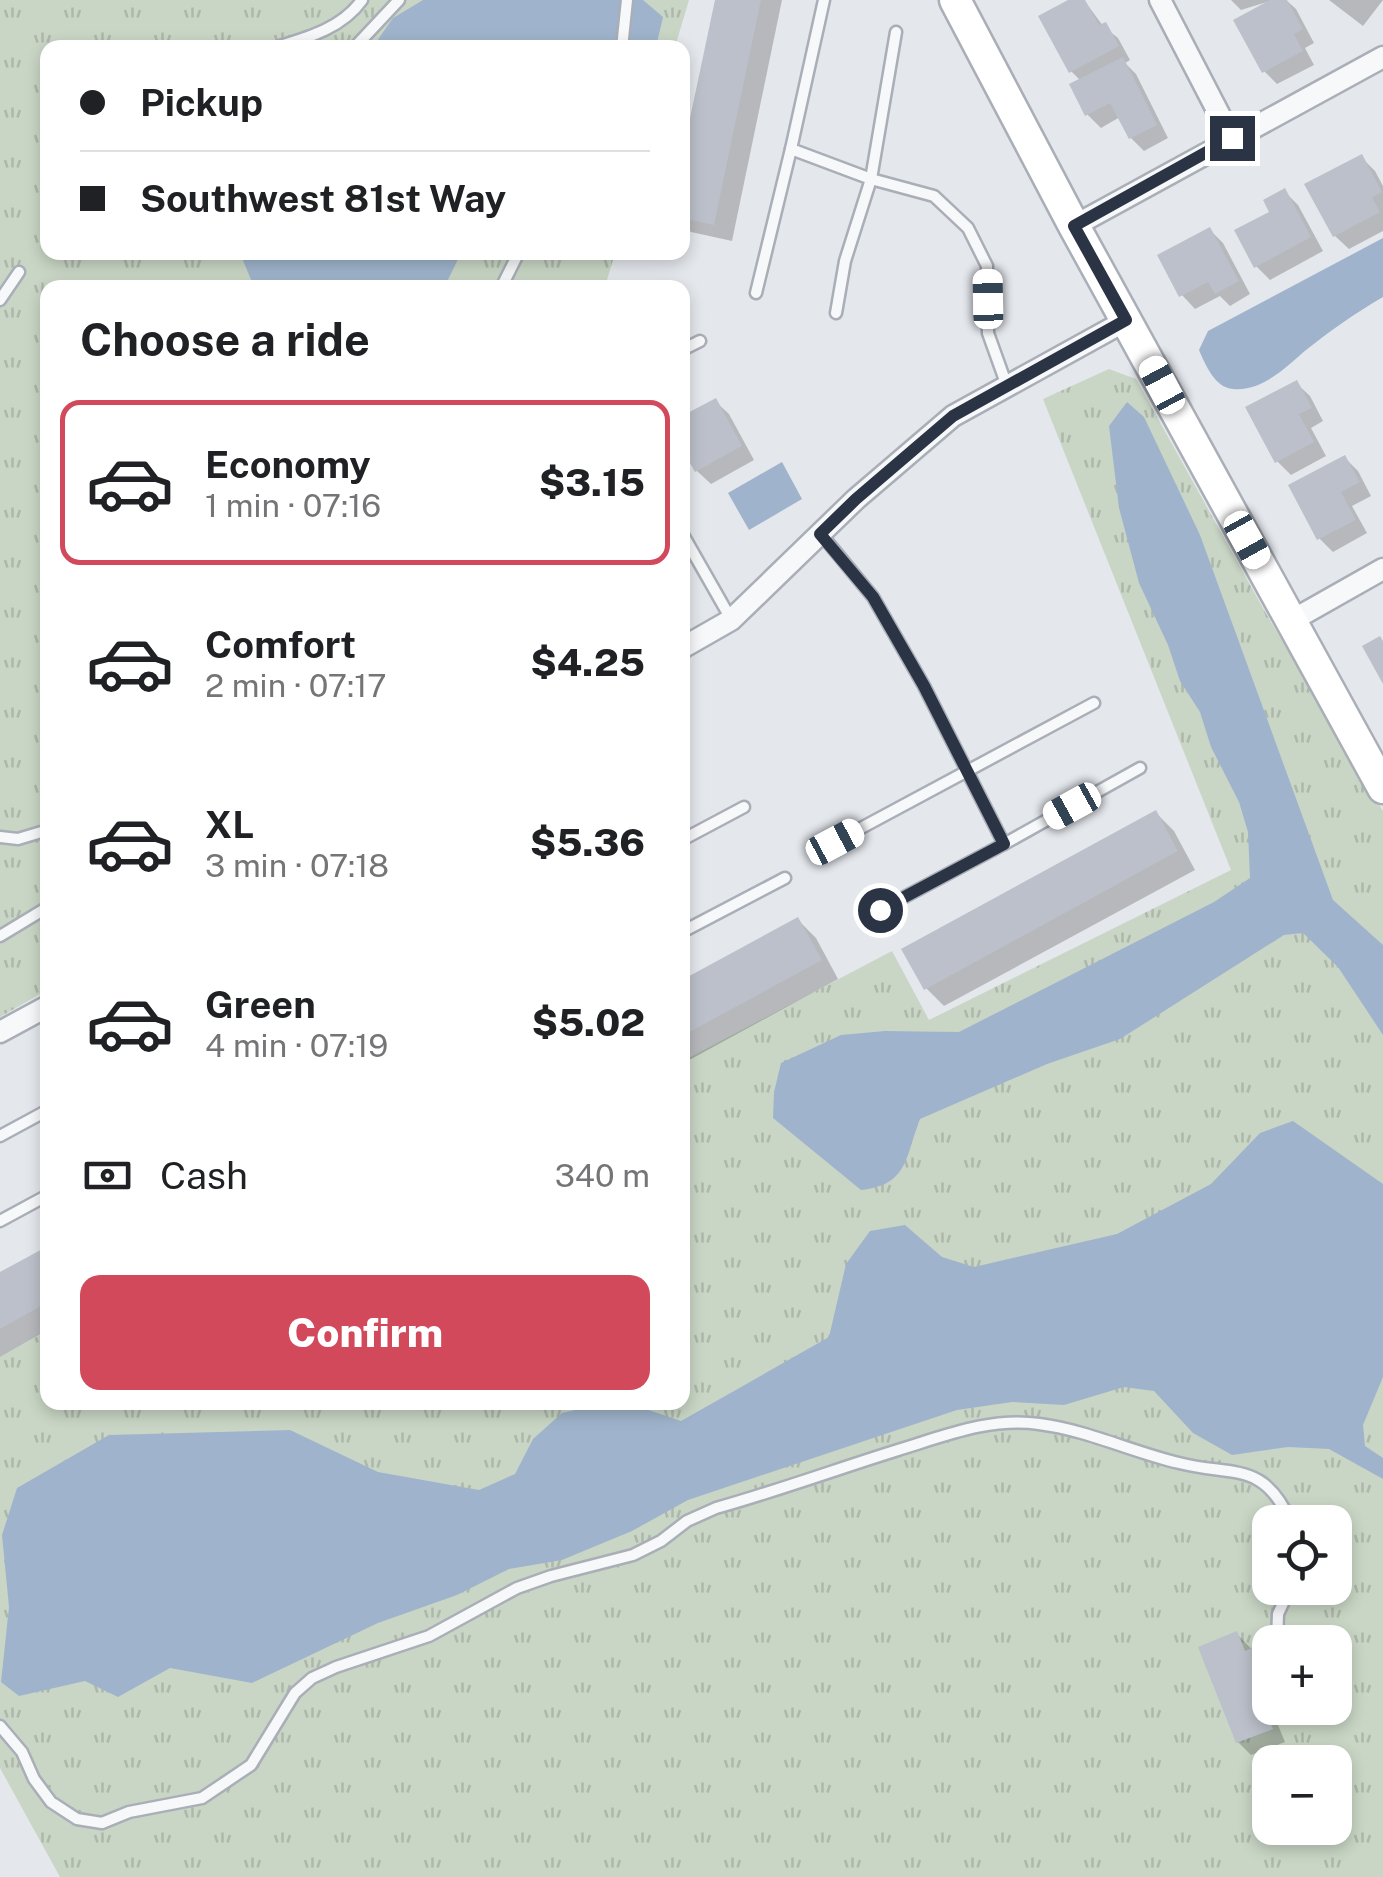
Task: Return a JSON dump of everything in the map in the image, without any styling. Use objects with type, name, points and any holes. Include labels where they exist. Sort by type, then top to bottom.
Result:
[{"type":"street","points":[[956,0],[1074,226],[1383,788]]},
{"type":"street","points":[[1160,0],[1232,138]]},
{"type":"street","points":[[1074,226],[1383,58]]},
{"type":"street","points":[[690,643],[731,620],[856,499],[953,416],[1126,320]]},
{"type":"street","points":[[1291,620],[1383,569]]},
{"type":"street","points":[[0,1032],[40,1010]]},
{"type":"lane","points":[[300,40],[316,35],[353,12],[362,0]]},
{"type":"lane","points":[[361,40],[398,0]]},
{"type":"lane","points":[[623,40],[627,0]]},
{"type":"lane","points":[[756,293],[824,0]]},
{"type":"lane","points":[[836,313],[845,261],[872,179],[896,32]]},
{"type":"lane","points":[[790,150],[934,196],[968,228],[987,266],[988,333],[1007,387]]},
{"type":"lane","points":[[0,300],[20,272]]},
{"type":"lane","points":[[690,346],[700,342]]},
{"type":"lane","points":[[820,534],[873,597],[924,686],[1004,844]]},
{"type":"lane","points":[[690,547],[731,620]]},
{"type":"lane","points":[[835,842],[1094,703]]},
{"type":"lane","points":[[880,910],[1140,768]]},
{"type":"lane","points":[[690,836],[744,806]]},
{"type":"lane","points":[[0,838],[18,839],[40,832]]},
{"type":"lane","points":[[690,928],[785,878]]},
{"type":"lane","points":[[0,936],[40,912]]},
{"type":"lane","points":[[0,1136],[40,1114]]},
{"type":"lane","points":[[0,1221],[40,1198]]},
{"type":"lane","points":[[0,1726],[22,1752],[34,1779],[51,1802],[77,1819],[102,1823],[129,1812],[202,1798],[251,1764],[294,1693],[336,1666],[429,1636],[518,1588],[550,1576],[633,1555],[661,1541],[686,1521],[716,1508],[954,1433],[1002,1422],[1040,1424],[1106,1440],[1160,1459],[1259,1478],[1278,1495],[1283,1505]]},
{"type":"green space","points":[[0,0],[689,0],[677,40],[40,40],[40,260],[613,260],[607,280],[40,280],[40,994],[0,1017]]},
{"type":"green space","points":[[1109,369],[1136,379],[1264,610],[1383,811],[1383,1877],[60,1877],[0,1768],[0,1357],[40,1335],[40,1410],[690,1410],[690,1057],[892,951],[929,1020],[1231,870],[1043,399]]},
{"type":"water","points":[[423,0],[643,0],[663,17],[658,40],[378,40],[393,18]]},
{"type":"water","points":[[1383,238],[1383,297],[1254,387],[1227,388],[1216,380],[1199,350],[1208,331]]},
{"type":"water","points":[[243,260],[458,260],[448,280],[251,280]]},
{"type":"water","points":[[1127,402],[1144,417],[1200,535],[1333,900],[1383,945],[1383,1035],[1338,967],[1303,933],[1284,935],[1120,1039],[1047,1064],[920,1119],[896,1176],[861,1190],[773,1118],[781,1063],[841,1035],[959,1032],[1214,902],[1250,878],[1248,832],[1239,802],[1211,747],[1200,712],[1180,681],[1139,583],[1119,508],[1109,426]]},
{"type":"water","points":[[782,462],[802,499],[749,530],[728,493]]},
{"type":"water","points":[[1293,1121],[1383,1184],[1383,1377],[1363,1425],[1365,1446],[1383,1458],[1383,1479],[1329,1449],[1288,1447],[1232,1455],[1193,1433],[1154,1391],[1124,1387],[1064,1405],[1012,1402],[957,1410],[688,1500],[632,1531],[562,1560],[509,1569],[457,1595],[378,1623],[252,1683],[170,1668],[118,1697],[85,1681],[19,1696],[1,1682],[9,1607],[2,1535],[17,1488],[109,1435],[290,1430],[378,1472],[479,1490],[515,1474],[533,1439],[562,1413],[649,1410],[681,1421],[829,1337],[846,1264],[870,1231],[905,1225],[942,1257],[974,1267],[1117,1234],[1211,1184],[1260,1133]]},
{"type":"building","points":[[715,0],[761,0],[714,225],[690,220],[690,118]]},
{"type":"building","points":[[1068,0],[1085,0],[1099,25],[1106,22],[1119,46],[1069,73],[1038,16]]},
{"type":"building","points":[[1270,0],[1287,0],[1303,29],[1294,34],[1303,51],[1262,73],[1233,20]]},
{"type":"building","points":[[1123,57],[1157,125],[1129,139],[1110,103],[1085,116],[1069,84]]},
{"type":"building","points":[[1362,154],[1382,192],[1372,197],[1380,212],[1333,237],[1304,184]]},
{"type":"building","points":[[1285,188],[1311,237],[1254,268],[1234,230],[1269,212],[1263,200]]},
{"type":"building","points":[[1210,227],[1239,281],[1215,294],[1208,282],[1179,297],[1157,255]]},
{"type":"building","points":[[1297,380],[1312,408],[1299,414],[1314,442],[1275,463],[1245,407]]},
{"type":"building","points":[[716,398],[742,446],[695,472],[690,463],[690,412]]},
{"type":"building","points":[[1345,455],[1360,482],[1341,492],[1356,520],[1317,540],[1288,485]]},
{"type":"building","points":[[1380,636],[1383,641],[1383,684],[1362,646]]},
{"type":"building","points":[[1156,810],[1178,851],[924,990],[901,949]]},
{"type":"building","points":[[798,917],[822,960],[690,1032],[690,976]]},
{"type":"building","points":[[40,1250],[40,1306],[0,1329],[0,1272]]},
{"type":"building","points":[[1237,1631],[1245,1651],[1252,1648],[1252,1725],[1271,1725],[1273,1729],[1236,1743],[1198,1647]]},
{"type":"route","points":[[880,910],[1004,844],[924,686],[873,597],[820,534],[953,416],[1126,320],[1074,226],[1232,138]]}]
